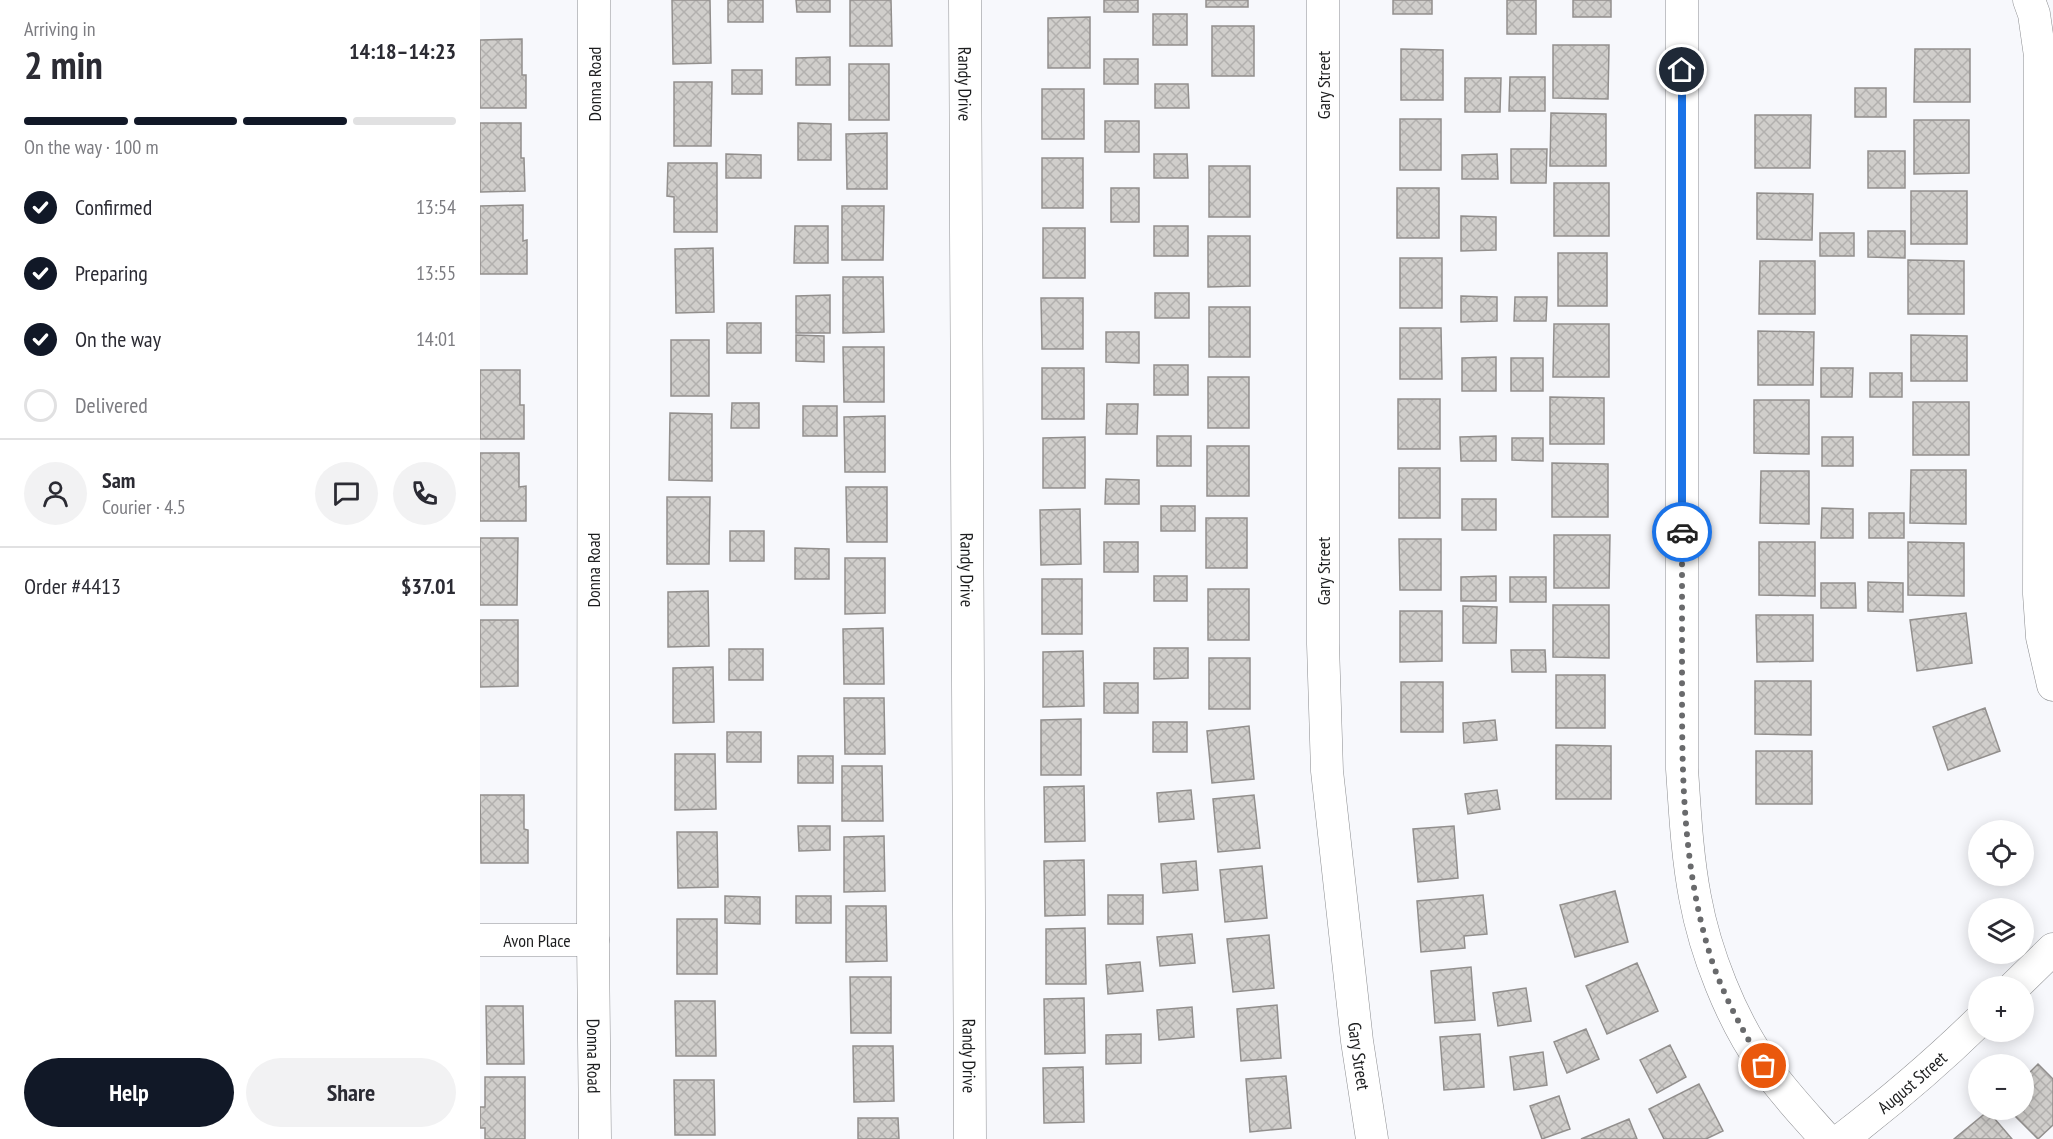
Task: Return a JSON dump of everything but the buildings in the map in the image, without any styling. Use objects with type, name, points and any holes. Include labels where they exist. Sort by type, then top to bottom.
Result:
[{"type":"street","name":"Donna Road","points":[[594,0],[593,940],[595,1139]]},
{"type":"street","name":"Randy Drive","points":[[965,0],[970,1139]]},
{"type":"street","name":"Gary Street","points":[[1323,0],[1323,644],[1327,771],[1357,1041],[1372,1139]]},
{"type":"street","points":[[1682,0],[1682,769],[1688,849],[1695,899],[1713,964],[1729,1003],[1764,1066],[1826,1139]]},
{"type":"street","points":[[2029,0],[2034,14],[2040,56],[2039,594],[2042,637],[2053,686]]},
{"type":"street","name":"Avon Place","points":[[480,940],[593,940]]},
{"type":"street","points":[[2025,976],[2053,949]]},
{"type":"street","name":"August Street","points":[[1842,1139],[1894,1099],[1968,1032]]},
{"type":"way so far","points":[[1682,532],[1682,769],[1688,849],[1695,899],[1713,964],[1729,1003],[1764,1066]]},
{"type":"route","points":[[1682,70],[1682,532]]}]
